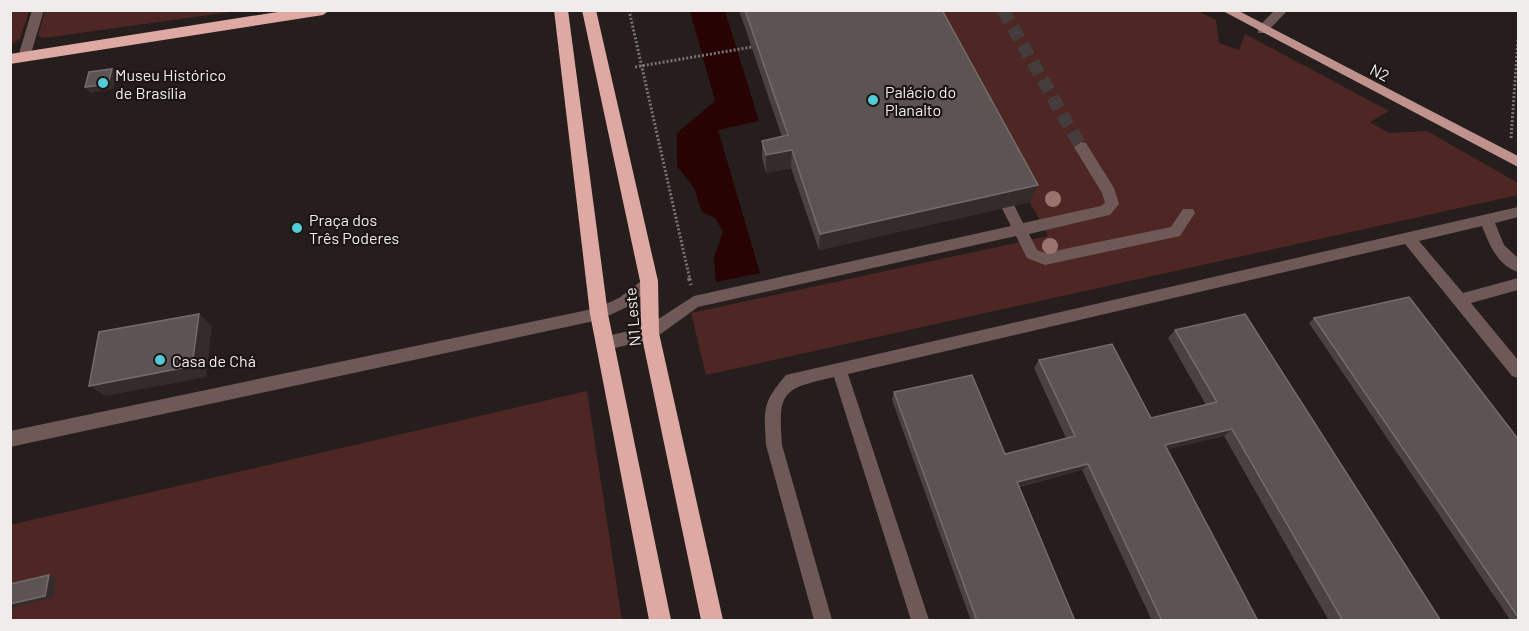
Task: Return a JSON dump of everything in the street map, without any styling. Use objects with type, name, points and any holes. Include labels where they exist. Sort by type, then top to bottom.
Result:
[{"type":"highway","points":[[17,58],[323,10]]},
{"type":"highway","name":"N1 Leste","points":[[561,10],[599,314],[607,343],[660,621]]},
{"type":"highway","name":"N1 Leste","points":[[589,10],[649,281],[650,333],[712,621]]},
{"type":"main road","name":"N2","points":[[1227,10],[1518,162]]},
{"type":"lane","points":[[17,58],[38,10]]},
{"type":"lane","points":[[1262,30],[1282,10]]},
{"type":"lane","points":[[607,343],[650,333],[694,302],[1105,211],[1112,204],[1109,192],[1081,147]]},
{"type":"lane","points":[[992,174],[1032,254],[1055,259],[1174,232],[1188,213]]},
{"type":"lane","points":[[823,621],[774,446],[772,415],[775,399],[792,380],[1518,212]]},
{"type":"lane","points":[[1486,220],[1498,248],[1518,266]]},
{"type":"lane","points":[[1409,238],[1518,371]]},
{"type":"lane","points":[[10,438],[599,314],[624,302],[649,281]]},
{"type":"lane","points":[[1460,300],[1518,284]]},
{"type":"lane","points":[[838,370],[920,621]]},
{"type":"path","points":[[629,10],[694,302]]},
{"type":"path","points":[[1500,153],[1513,135],[1518,40]]},
{"type":"path","points":[[635,67],[752,47]]},
{"type":"shaded area","points":[[11,10],[29,11],[20,39],[11,44]]},
{"type":"shaded area","points":[[45,10],[237,11],[44,38],[38,36]]},
{"type":"shaded area","points":[[690,11],[725,11],[759,121],[718,130],[760,273],[716,282],[714,257],[723,232],[715,218],[702,212],[694,188],[677,166],[677,133],[715,101]]},
{"type":"shaded area","points":[[928,11],[1198,11],[1216,20],[1219,43],[1239,50],[1245,34],[1389,111],[1370,122],[1389,133],[1427,131],[1518,183],[1518,195],[706,375],[691,313],[1048,236]]},
{"type":"shaded area","points":[[587,391],[622,620],[11,620],[10,525]]},
{"type":"building","name":"Palácio do Planalto","points":[[745,10],[942,10],[1038,185],[820,234],[792,150],[766,155],[762,141],[788,135]]},
{"type":"building","points":[[112,69],[108,84],[85,87],[89,72]]},
{"type":"building","points":[[1409,297],[1518,439],[1518,617],[1314,318]]},
{"type":"building","points":[[199,314],[192,366],[89,386],[99,332]]},
{"type":"building","points":[[1245,314],[1441,621],[1343,621],[1232,429],[1165,445],[1258,621],[1162,621],[1088,464],[1017,482],[1075,621],[977,621],[894,392],[972,375],[1005,454],[1075,436],[1039,360],[1112,344],[1151,418],[1217,402],[1175,330]]},
{"type":"building","points":[[49,575],[45,596],[10,604],[10,584]]},
{"type":"tunnel","points":[[1003,10],[1081,147]]},
{"type":"place","name":"Museu Histórico de Brasília","points":[[103,83]]},
{"type":"place","name":"Palácio do Planalto","points":[[873,100]]},
{"type":"place","name":"Praça dos Três Poderes","points":[[297,228]]},
{"type":"place","name":"Casa de Chá","points":[[160,360]]}]
